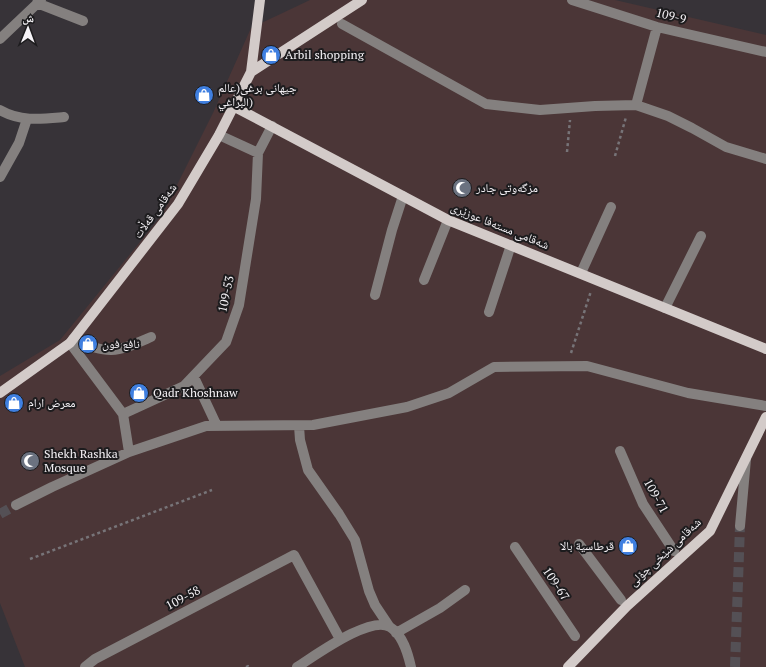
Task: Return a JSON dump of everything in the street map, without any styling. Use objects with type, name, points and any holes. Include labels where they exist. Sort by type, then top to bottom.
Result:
[{"type":"main road","name":"شەقامی قەڵات","points":[[0,393],[72,341],[178,204],[219,135],[252,72],[260,0]]},
{"type":"main road","points":[[252,72],[362,0]]},
{"type":"main road","name":"شەقامی مستەفا عوزێری","points":[[233,106],[448,220],[766,349]]},
{"type":"main road","name":"شەقامی شێخی چۆلی","points":[[571,666],[627,606],[710,531],[746,455],[766,418]]},
{"type":"street","name":"109-9","points":[[572,0],[657,27],[766,52]]},
{"type":"street","points":[[2,33],[39,2],[83,21]]},
{"type":"street","points":[[342,24],[486,104],[540,110],[633,105],[668,116],[726,147],[766,159]]},
{"type":"street","points":[[633,105],[657,27]]},
{"type":"street","points":[[0,110],[5,113],[27,119],[64,117]]},
{"type":"street","points":[[0,177],[19,143],[27,119]]},
{"type":"street","name":"109-53","points":[[123,414],[184,386],[226,342],[239,305],[256,199],[258,153],[272,126]]},
{"type":"street","points":[[219,135],[258,153]]},
{"type":"street","points":[[375,295],[392,230],[403,196]]},
{"type":"street","points":[[581,274],[611,207]]},
{"type":"street","points":[[424,280],[448,220]]},
{"type":"street","points":[[665,308],[701,236]]},
{"type":"street","points":[[489,312],[511,245]]},
{"type":"street","points":[[72,341],[97,349],[120,350],[151,338]]},
{"type":"street","points":[[72,341],[123,414],[129,452]]},
{"type":"street","points":[[16,505],[129,452],[206,426],[313,426],[407,407],[449,393],[494,367],[587,366],[688,393],[766,406]]},
{"type":"street","points":[[194,376],[217,426]]},
{"type":"street","points":[[299,426],[300,440],[308,470],[339,514],[355,540],[369,591],[375,605],[408,654],[412,667]]},
{"type":"street","name":"109-71","points":[[620,451],[643,504],[674,551]]},
{"type":"street","points":[[740,526],[746,455]]},
{"type":"street","points":[[579,544],[621,600]]},
{"type":"street","name":"109-67","points":[[515,547],[575,636]]},
{"type":"street","name":"109-58","points":[[85,667],[96,659],[294,555],[340,639]]},
{"type":"street","points":[[297,667],[340,639],[371,625],[393,630],[440,608],[464,590]]},
{"type":"path","points":[[614,156],[633,105]]},
{"type":"path","points":[[567,152],[572,108]]},
{"type":"path","points":[[566,366],[595,280]]},
{"type":"path","points":[[30,559],[212,490]]},
{"type":"path","points":[[246,667],[250,667]]},
{"type":"shaded area","points":[[310,0],[615,0],[766,35],[766,667],[25,667],[0,603],[0,376],[60,340],[162,215],[213,113],[251,28]]},
{"type":"tunnel","points":[[0,514],[16,505]]},
{"type":"tunnel","points":[[735,667],[740,526]]},
{"type":"place","name":"Arbil shopping","points":[[271,55]]},
{"type":"place","name":"جیهانی برغی(عالم البراغي)","points":[[204,95]]},
{"type":"place","name":"مزگەوتی جادر","points":[[462,188]]},
{"type":"place","name":"نافع فون","points":[[88,344]]},
{"type":"place","name":"Qadr Khoshnaw","points":[[139,393]]},
{"type":"place","name":"معرض ارام","points":[[14,403]]},
{"type":"place","name":"Shekh Rashka Mosque","points":[[30,461]]},
{"type":"place","name":"قرطاسية بالا","points":[[628,546]]}]
